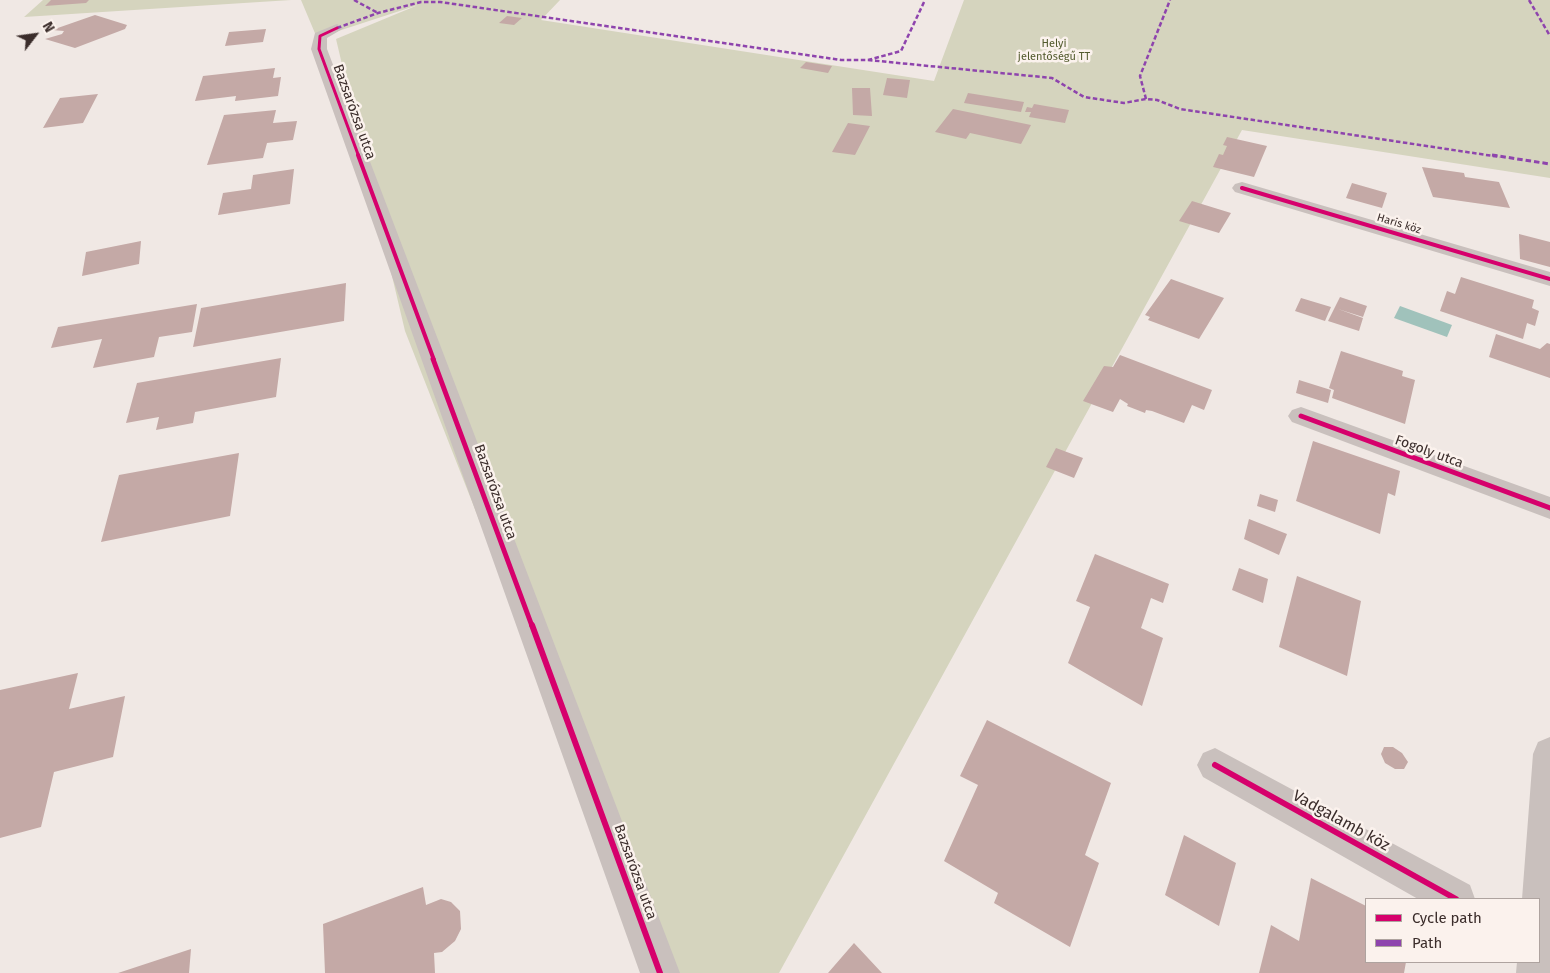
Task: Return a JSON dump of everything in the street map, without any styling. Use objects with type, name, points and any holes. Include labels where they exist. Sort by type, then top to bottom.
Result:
[{"type":"street","name":"Bazsarózsa utca","points":[[337,28],[320,36],[319,49],[660,973]]},
{"type":"street","name":"Haris köz","points":[[1242,188],[1550,279]]},
{"type":"street","name":"Fogoly utca","points":[[1301,416],[1550,508]]},
{"type":"street","points":[[1540,928],[1550,754]]},
{"type":"street","name":"Vadgalamb köz","points":[[1214,766],[1454,898]]},
{"type":"green space","points":[[43,0],[291,0],[24,17]]},
{"type":"green space","name":"Helyi jelentőségű TT","points":[[301,0],[560,0],[541,20],[934,81],[964,0],[1550,0],[1550,178],[1242,130],[779,973],[657,973],[405,331],[336,39],[418,5],[317,38]]},
{"type":"water","points":[[1400,306],[1452,325],[1447,337],[1394,318]]},
{"type":"building","points":[[51,0],[89,0],[86,3],[45,6]]},
{"type":"building","points":[[95,15],[127,25],[125,29],[75,48],[45,39],[62,34],[64,31],[52,30]]},
{"type":"building","points":[[507,16],[522,18],[514,25],[499,23]]},
{"type":"building","points":[[266,29],[263,42],[225,46],[229,32]]},
{"type":"building","points":[[806,62],[832,66],[828,73],[800,68]]},
{"type":"building","points":[[275,68],[273,78],[281,77],[278,96],[235,101],[236,96],[195,101],[203,76]]},
{"type":"building","points":[[887,78],[910,80],[907,98],[883,95]]},
{"type":"building","points":[[852,88],[870,88],[872,116],[853,115]]},
{"type":"building","points":[[968,93],[1024,102],[1021,112],[964,103]]},
{"type":"building","points":[[98,94],[83,123],[43,128],[60,98]]},
{"type":"building","points":[[1034,104],[1069,110],[1065,123],[1029,117],[1031,112],[1025,112],[1027,107],[1032,108]]},
{"type":"building","points":[[953,109],[1031,125],[1021,144],[970,133],[966,139],[935,132]]},
{"type":"building","points":[[276,110],[273,123],[297,121],[293,140],[267,143],[263,158],[207,165],[224,115]]},
{"type":"building","points":[[848,123],[870,126],[855,155],[832,152]]},
{"type":"building","points":[[1227,137],[1267,146],[1254,177],[1213,167],[1219,154],[1223,155],[1227,146],[1223,145]]},
{"type":"building","points":[[1422,167],[1464,173],[1465,177],[1499,182],[1510,208],[1433,197]]},
{"type":"building","points":[[294,169],[290,204],[218,215],[223,193],[251,189],[253,175]]},
{"type":"building","points":[[1352,183],[1387,193],[1382,208],[1346,198]]},
{"type":"building","points":[[1192,201],[1231,213],[1219,233],[1179,221]]},
{"type":"building","points":[[1519,234],[1550,242],[1550,267],[1520,259]]},
{"type":"building","points":[[141,241],[139,264],[82,276],[86,252]]},
{"type":"building","points":[[1461,277],[1534,300],[1532,308],[1539,311],[1535,326],[1527,323],[1523,339],[1440,311],[1447,291],[1455,294]]},
{"type":"building","points":[[1171,279],[1224,298],[1199,339],[1148,320],[1150,317],[1145,315]]},
{"type":"building","points":[[346,283],[344,321],[193,347],[201,308]]},
{"type":"building","points":[[1340,297],[1367,306],[1363,317],[1338,309],[1363,318],[1359,331],[1328,321]]},
{"type":"building","points":[[1301,298],[1331,307],[1325,321],[1295,311]]},
{"type":"building","points":[[197,304],[192,332],[159,337],[154,357],[93,368],[102,339],[51,348],[58,327]]},
{"type":"building","points":[[1496,334],[1540,349],[1547,343],[1550,344],[1550,378],[1489,357]]},
{"type":"building","points":[[1341,351],[1403,371],[1402,376],[1415,380],[1405,424],[1332,398],[1334,390],[1329,388]]},
{"type":"building","points":[[1120,355],[1212,390],[1204,410],[1192,405],[1184,423],[1152,411],[1146,410],[1145,413],[1127,406],[1128,404],[1120,399],[1113,412],[1083,401],[1104,366],[1113,367]]},
{"type":"building","points":[[281,358],[276,397],[195,412],[193,423],[156,430],[159,417],[126,423],[137,383]]},
{"type":"building","points":[[1299,380],[1331,390],[1328,403],[1296,393]]},
{"type":"building","points":[[1313,441],[1400,471],[1395,496],[1388,493],[1380,534],[1296,501]]},
{"type":"building","points":[[1056,448],[1083,458],[1074,478],[1046,467]]},
{"type":"building","points":[[239,453],[230,516],[101,542],[119,475]]},
{"type":"building","points":[[1260,494],[1278,500],[1275,512],[1257,506]]},
{"type":"building","points":[[1249,519],[1287,534],[1279,555],[1244,539]]},
{"type":"building","points":[[1095,554],[1169,584],[1163,603],[1151,598],[1141,628],[1163,638],[1142,706],[1068,663],[1090,607],[1076,601]]},
{"type":"building","points":[[1239,568],[1268,579],[1263,603],[1232,590]]},
{"type":"building","points":[[1297,576],[1361,601],[1347,676],[1279,647]]},
{"type":"building","points":[[78,673],[69,709],[125,696],[113,757],[54,772],[41,827],[0,838],[0,690]]},
{"type":"building","points":[[987,720],[1111,783],[1085,855],[1099,863],[1070,947],[994,903],[998,893],[944,861],[978,785],[960,776]]},
{"type":"building","points":[[1384,747],[1393,747],[1402,753],[1408,762],[1404,769],[1395,769],[1385,763],[1381,754]]},
{"type":"building","points":[[1184,835],[1236,863],[1219,926],[1165,895]]},
{"type":"building","points":[[1311,878],[1365,905],[1365,963],[1406,963],[1404,973],[1259,973],[1271,925],[1299,941]]},
{"type":"building","points":[[423,887],[426,905],[441,899],[451,902],[460,911],[461,929],[455,941],[442,952],[434,953],[435,973],[325,973],[323,924]]},
{"type":"building","points":[[854,943],[882,973],[828,973]]},
{"type":"building","points":[[191,949],[189,973],[118,973]]},
{"type":"marked path","points":[[354,0],[378,13]]},
{"type":"marked path","points":[[337,28],[378,13],[421,2],[440,2],[841,60],[868,60],[901,51],[925,0]]},
{"type":"marked path","points":[[1146,99],[1140,76],[1170,0]]},
{"type":"marked path","points":[[1529,0],[1550,36]]},
{"type":"marked path","points":[[868,60],[1052,78],[1084,97],[1124,103],[1146,99],[1157,100],[1180,109],[1550,164]]},
{"type":"cycle path","points":[[337,28],[320,36],[319,49],[660,973]]},
{"type":"cycle path","points":[[1242,188],[1550,279]]},
{"type":"cycle path","points":[[1301,416],[1550,508]]},
{"type":"cycle path","points":[[1215,765],[1454,898]]}]
